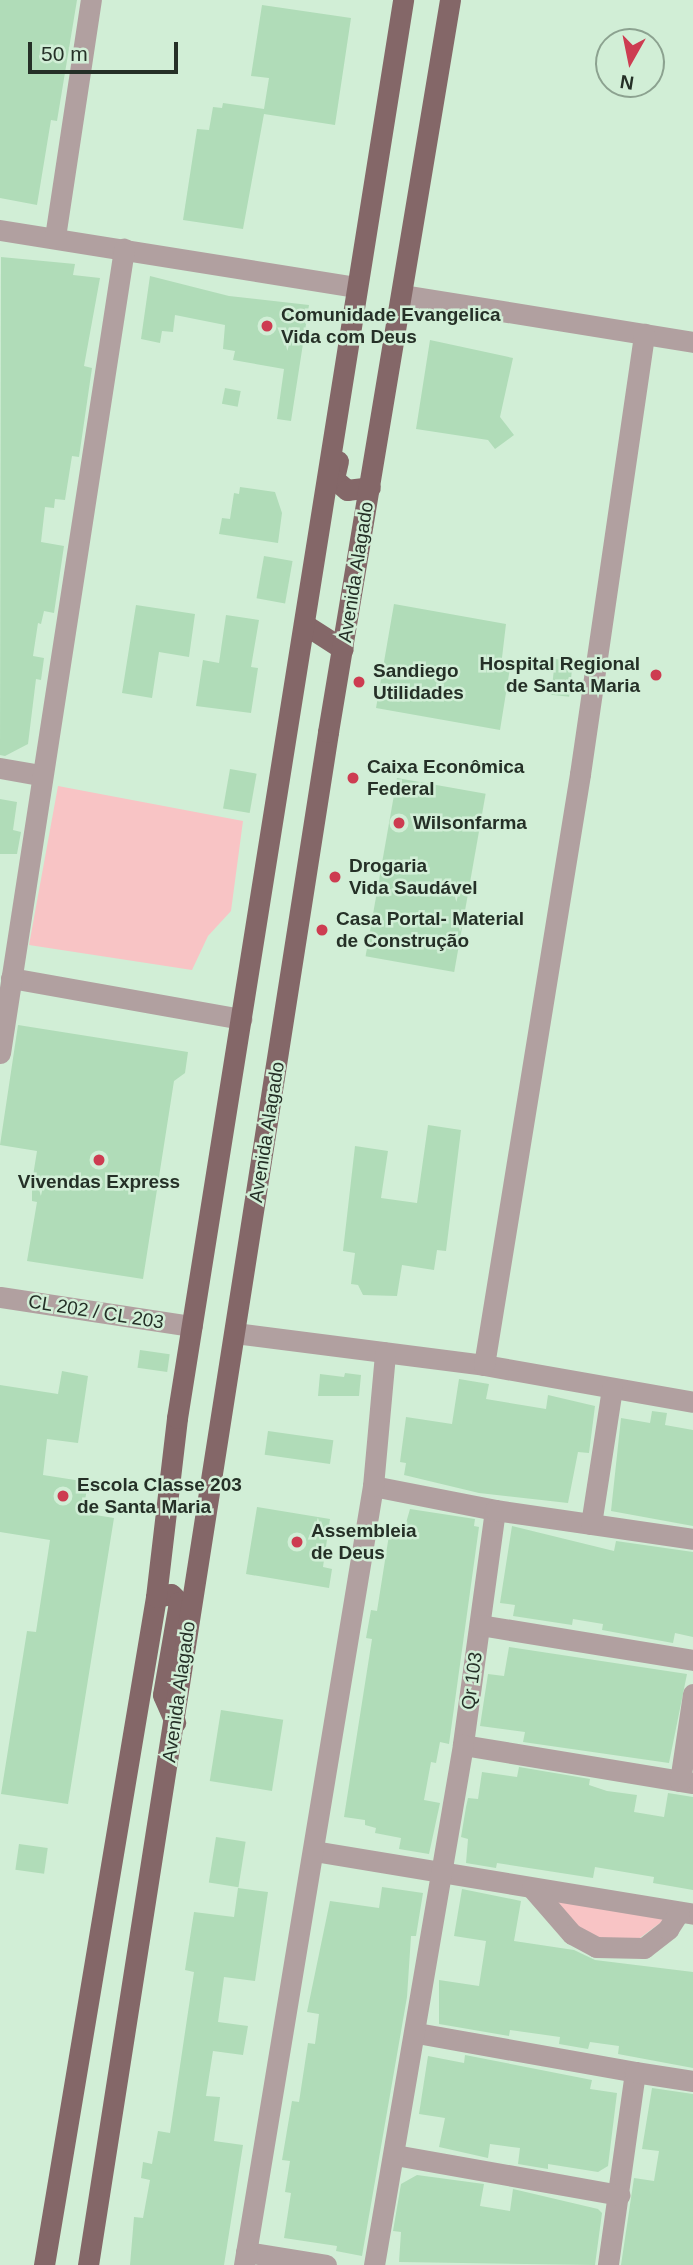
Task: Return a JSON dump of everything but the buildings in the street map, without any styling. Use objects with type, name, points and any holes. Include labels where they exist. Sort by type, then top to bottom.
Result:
[{"type":"main road","name":"Avenida Alagado","points":[[44,2265],[156,1597],[177,1418],[403,0]]},
{"type":"main road","name":"Avenida Alagado","points":[[88,2265],[176,1724],[196,1563],[450,0]]},
{"type":"main road","points":[[346,365],[349,397],[334,479],[347,490],[370,487]]},
{"type":"main road","points":[[303,624],[343,649]]},
{"type":"main road","points":[[177,1418],[180,1462],[166,1558],[196,1563]]},
{"type":"main road","points":[[156,1597],[171,1594],[179,1602],[163,1695],[176,1724]]},
{"type":"street","points":[[55,237],[92,0]]},
{"type":"street","points":[[0,230],[356,287]]},
{"type":"street","points":[[0,1053],[40,775],[124,249]]},
{"type":"street","points":[[403,295],[693,342]]},
{"type":"street","points":[[484,1366],[580,774],[644,334]]},
{"type":"street","points":[[0,768],[40,775]]},
{"type":"street","points":[[11,978],[241,1019]]},
{"type":"street","name":"CL 202 / CL 203","points":[[0,1297],[192,1326]]},
{"type":"street","points":[[235,1333],[484,1366],[693,1402]]},
{"type":"street","points":[[326,2265],[245,2259],[373,1486],[385,1353]]},
{"type":"street","points":[[591,1524],[612,1389]]},
{"type":"street","points":[[373,1486],[495,1510],[693,1539]]},
{"type":"street","name":"Qr 103","points":[[374,2265],[417,2034],[463,1745],[495,1510]]},
{"type":"street","points":[[480,1625],[693,1660]]},
{"type":"street","points":[[463,1745],[686,1782],[693,1694]]},
{"type":"street","points":[[314,1851],[686,1913]]},
{"type":"street","points":[[532,1888],[572,1934],[596,1947],[644,1948],[686,1913]]},
{"type":"street","points":[[417,2034],[693,2081]]},
{"type":"street","points":[[608,2265],[635,2072]]},
{"type":"street","points":[[394,2155],[619,2195]]},
{"type":"shaded area","points":[[58,786],[243,821],[231,911],[208,936],[192,970],[29,945]]},
{"type":"shaded area","points":[[544,1893],[671,1915],[633,1943],[588,1936]]},
{"type":"place","name":"Comunidade Evangelica Vida com Deus","points":[[267,326]]},
{"type":"place","name":"Hospital Regional de Santa Maria","points":[[656,675]]},
{"type":"place","name":"Sandiego Utilidades","points":[[359,682]]},
{"type":"place","name":"Caixa Econômica Federal","points":[[353,778]]},
{"type":"place","name":"Wilsonfarma","points":[[399,823]]},
{"type":"place","name":"Drogaria Vida Saudável","points":[[335,877]]},
{"type":"place","name":"Casa Portal- Material de Construção","points":[[322,930]]},
{"type":"place","name":"Vivendas Express","points":[[99,1160]]},
{"type":"place","name":"Escola Classe 203 de Santa Maria","points":[[63,1496]]},
{"type":"place","name":"Assembleia de Deus","points":[[297,1542]]}]
